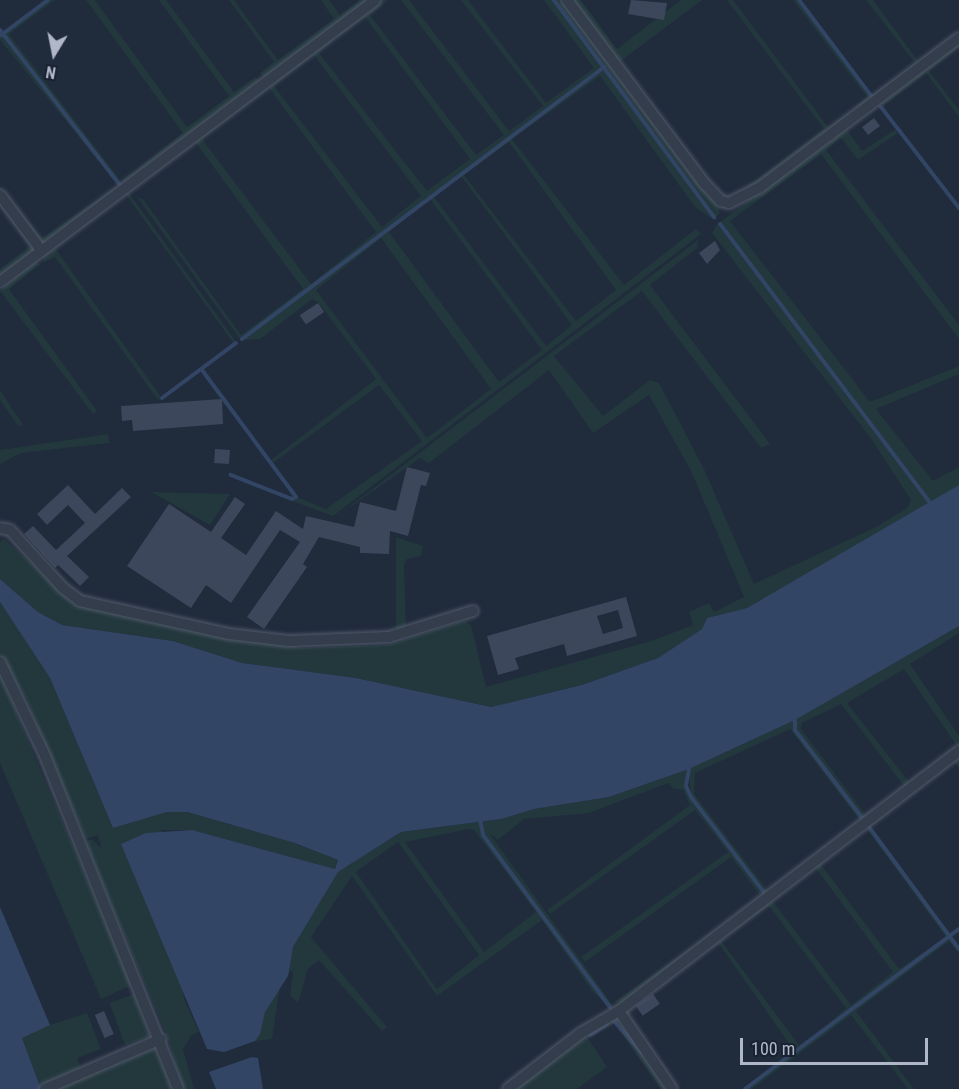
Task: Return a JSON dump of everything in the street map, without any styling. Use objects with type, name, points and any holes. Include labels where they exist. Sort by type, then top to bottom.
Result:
[{"type":"street","points":[[0,282],[375,0]]},
{"type":"street","points":[[567,0],[704,183],[721,201],[729,203],[759,188],[959,38]]},
{"type":"street","points":[[0,195],[41,250]]},
{"type":"street","points":[[0,528],[10,530],[63,588],[80,600],[229,634],[289,642],[388,637],[473,611]]},
{"type":"street","points":[[0,662],[45,756],[161,1039],[178,1089]]},
{"type":"street","points":[[508,1089],[581,1034],[619,1011],[959,751]]},
{"type":"street","points":[[619,1011],[672,1089]]},
{"type":"street","points":[[45,1089],[161,1039]]},
{"type":"green space","points":[[50,0],[55,0],[9,34],[121,181],[183,133],[86,0],[95,0],[187,127],[229,96],[159,0],[166,0],[234,92],[256,77],[259,81],[42,244],[0,192],[0,187],[42,238],[120,184],[5,34]]},
{"type":"green space","points":[[229,0],[234,0],[278,60],[334,19],[321,0],[329,0],[340,15],[360,0],[368,0],[264,78],[260,73],[274,62]]},
{"type":"green space","points":[[380,0],[388,0],[370,15],[476,155],[504,135],[401,0],[409,0],[509,131],[543,106],[461,0],[468,0],[546,103],[594,68],[544,0],[552,0],[602,67],[240,339],[137,197],[143,199],[241,335],[303,289],[196,143],[132,188],[230,112],[231,117],[202,139],[311,284],[376,232],[269,88],[236,113],[232,111],[331,37],[334,40],[319,53],[427,191],[470,159],[365,17],[338,37],[335,34]],"holes":[[[314,55],[421,196],[382,227],[274,86]]]},
{"type":"green space","points":[[555,0],[564,0],[717,205],[720,213],[715,218]]},
{"type":"green space","points":[[570,0],[581,0],[617,49],[681,0],[702,0],[618,63]]},
{"type":"green space","points":[[727,0],[733,0],[828,127],[853,110],[856,113],[768,179],[740,192],[824,129]]},
{"type":"green space","points":[[793,0],[798,0],[870,97],[915,63],[866,0],[873,0],[918,61],[959,32],[959,35],[858,110],[855,107],[867,97]]},
{"type":"green space","points":[[2,35],[114,180],[0,40]]},
{"type":"green space","points":[[959,42],[959,47],[929,71],[959,110],[959,117],[926,73],[883,106],[880,102]]},
{"type":"green space","points":[[603,68],[714,220],[695,207],[600,76],[512,139],[624,285],[696,229],[701,234],[333,516],[230,478],[293,500],[297,497],[326,509],[422,441],[379,385],[273,463],[271,460],[376,379],[318,302],[312,299],[260,339],[242,340]],"holes":[[[509,142],[616,290],[576,321],[464,175]],[[461,176],[572,325],[546,346],[434,197]],[[430,199],[542,350],[499,382],[389,232]],[[381,238],[491,389],[427,438],[316,290]]]},
{"type":"green space","points":[[846,128],[862,151],[895,130],[898,133],[858,160],[841,138],[826,150],[959,325],[959,339],[821,154],[730,221],[870,402],[959,366],[959,374],[876,409],[933,481],[959,467],[959,485],[930,503],[747,608],[707,618],[702,629],[658,658],[582,685],[491,707],[356,678],[242,663],[173,641],[62,625],[38,612],[0,579],[0,542],[4,539],[63,592],[301,648],[387,645],[464,621],[471,625],[486,687],[651,641],[693,625],[689,612],[709,603],[714,612],[744,597],[692,473],[649,395],[593,433],[549,370],[429,463],[420,458],[336,517],[698,240],[697,248],[650,285],[770,444],[761,448],[642,291],[554,356],[603,416],[650,380],[659,383],[704,469],[754,584],[876,527],[907,508],[911,500],[872,440],[712,233],[717,224],[930,502],[720,222]]},
{"type":"green space","points":[[124,192],[129,193],[237,343],[234,344]]},
{"type":"green space","points":[[121,197],[55,248],[161,397],[158,400],[55,257],[45,262],[42,256]]},
{"type":"green space","points":[[0,199],[35,249],[0,278],[0,269],[30,246],[0,205]]},
{"type":"green space","points":[[34,262],[40,264],[9,289],[97,411],[93,414],[0,291]]},
{"type":"green space","points":[[0,390],[23,425],[18,426],[0,400]]},
{"type":"green space","points":[[108,434],[109,443],[21,453],[0,464],[0,450]]},
{"type":"green space","points":[[151,492],[230,494],[210,525]]},
{"type":"green space","points":[[396,537],[423,546],[421,556],[407,559],[404,564],[406,629],[396,632]]},
{"type":"green space","points":[[0,602],[50,678],[113,828],[167,812],[186,812],[295,843],[338,860],[335,869],[192,830],[161,830],[184,999],[199,1032],[192,1035],[183,1049],[194,1089],[182,1089],[168,1038],[86,841],[92,839],[101,848],[98,835],[86,839],[26,699],[0,654]]},
{"type":"green space","points":[[959,626],[959,633],[910,664],[959,736],[959,750],[937,767],[935,763],[957,746],[904,669],[847,703],[909,782],[931,771],[888,804],[887,800],[905,787],[841,704],[802,723],[801,729],[866,815],[882,804],[886,805],[847,834],[860,821],[790,729],[695,773],[694,794],[769,892],[841,838],[624,1003],[614,1002],[762,898],[731,857],[585,962],[581,957],[728,852],[695,810],[550,914],[547,910],[690,805],[683,790],[674,789],[668,783],[589,813],[524,819],[498,840],[490,834],[614,1007],[611,1009],[592,991],[542,920],[437,996],[352,876],[311,937],[387,1027],[382,1031],[319,960],[308,969],[298,1003],[290,995],[293,973],[290,970],[288,976],[288,963],[293,947],[338,872],[401,832],[501,819],[534,809],[609,797],[689,769],[795,720]],"holes":[[[795,722],[796,728],[863,819],[794,730]],[[689,770],[691,797],[766,895],[690,798],[686,786]],[[469,829],[474,830],[536,912],[484,952],[405,842]],[[398,842],[479,955],[437,989],[356,872]]]},
{"type":"green space","points":[[0,675],[132,985],[101,999],[0,763]]},
{"type":"green space","points":[[959,755],[959,768],[954,761],[869,827],[948,936],[740,1089],[793,1049],[719,944],[689,959],[719,938],[799,1045],[835,1018],[846,1008],[769,906],[727,936],[725,933],[771,899],[851,1005],[893,972],[815,867],[774,896],[856,832],[820,863],[899,969],[946,937],[866,828],[860,829]]},
{"type":"green space","points":[[949,937],[959,954],[949,941],[856,1011],[914,1089],[908,1089],[851,1015],[752,1089],[746,1089]]},
{"type":"green space","points":[[280,986],[272,1039],[255,1041],[265,1012]]},
{"type":"green space","points":[[134,994],[149,1036],[125,1045],[110,1003]]},
{"type":"green space","points":[[87,1013],[101,1049],[77,1058],[82,1071],[155,1049],[173,1089],[41,1089],[22,1038],[28,1032]]},
{"type":"green space","points":[[617,1016],[668,1089],[616,1018],[666,1089],[661,1089],[614,1023],[590,1038],[587,1034]]},
{"type":"green space","points":[[583,1037],[587,1037],[607,1067],[577,1089],[515,1089]]},
{"type":"water","points":[[959,485],[959,626],[795,720],[689,769],[609,797],[534,809],[501,819],[401,832],[338,872],[293,947],[288,976],[265,1012],[260,1034],[255,1041],[224,1052],[207,1049],[121,844],[146,833],[192,830],[335,869],[338,860],[295,843],[187,812],[167,812],[113,828],[50,678],[0,602],[0,579],[38,612],[62,625],[173,641],[242,663],[356,678],[491,707],[582,685],[658,658],[702,629],[707,618],[747,608]]},
{"type":"water","points":[[0,907],[50,1025],[22,1038],[41,1089],[0,1089]]},
{"type":"water","points":[[252,1057],[258,1058],[263,1089],[216,1089],[209,1072]]},
{"type":"building","points":[[631,0],[667,3],[664,20],[628,14]]},
{"type":"building","points":[[874,118],[880,126],[868,135],[862,127]]},
{"type":"building","points":[[715,241],[720,250],[707,264],[699,253]]},
{"type":"building","points":[[318,303],[324,312],[306,324],[300,315]]},
{"type":"building","points":[[222,399],[223,424],[133,431],[132,420],[122,421],[121,406]]},
{"type":"building","points":[[215,449],[230,450],[229,464],[214,463]]},
{"type":"building","points":[[407,467],[430,473],[426,486],[421,485],[408,536],[390,531],[389,554],[360,553],[360,547],[319,537],[303,564],[307,567],[264,629],[247,617],[300,542],[280,530],[231,603],[206,585],[191,608],[127,566],[169,504],[211,532],[235,497],[245,504],[221,538],[246,555],[276,511],[303,529],[306,516],[354,527],[360,502],[396,511]]},
{"type":"building","points":[[68,485],[95,514],[122,488],[131,497],[67,556],[89,577],[80,586],[58,565],[55,568],[24,534],[33,526],[56,550],[85,523],[68,505],[47,525],[37,514]]},
{"type":"building","points":[[626,597],[637,636],[567,656],[564,644],[515,658],[519,669],[498,675],[487,636]],"holes":[[[618,610],[623,628],[603,634],[597,616]]]},
{"type":"building","points":[[653,994],[660,1004],[643,1016],[636,1006]]},
{"type":"building","points":[[104,1011],[114,1034],[105,1038],[95,1015]]},
{"type":"waterway","points":[[0,36],[48,0]]},
{"type":"waterway","points":[[554,0],[714,217]]},
{"type":"waterway","points":[[799,0],[872,97]]},
{"type":"waterway","points":[[0,30],[119,184]]},
{"type":"waterway","points":[[242,339],[604,67]]},
{"type":"waterway","points":[[881,107],[959,208]]},
{"type":"waterway","points":[[720,224],[930,503]]},
{"type":"waterway","points":[[162,398],[236,343]]},
{"type":"waterway","points":[[202,370],[296,497],[292,499],[231,475]]},
{"type":"waterway","points":[[795,720],[795,730],[863,819]]},
{"type":"waterway","points":[[689,769],[686,786],[691,797],[766,895]]},
{"type":"waterway","points":[[480,819],[483,835],[610,1007]]},
{"type":"waterway","points":[[869,827],[959,949]]},
{"type":"waterway","points":[[745,1089],[959,929]]},
{"type":"waterway","points":[[613,1020],[642,1053]]},
{"type":"waterway","points":[[590,1035],[607,1024]]}]
